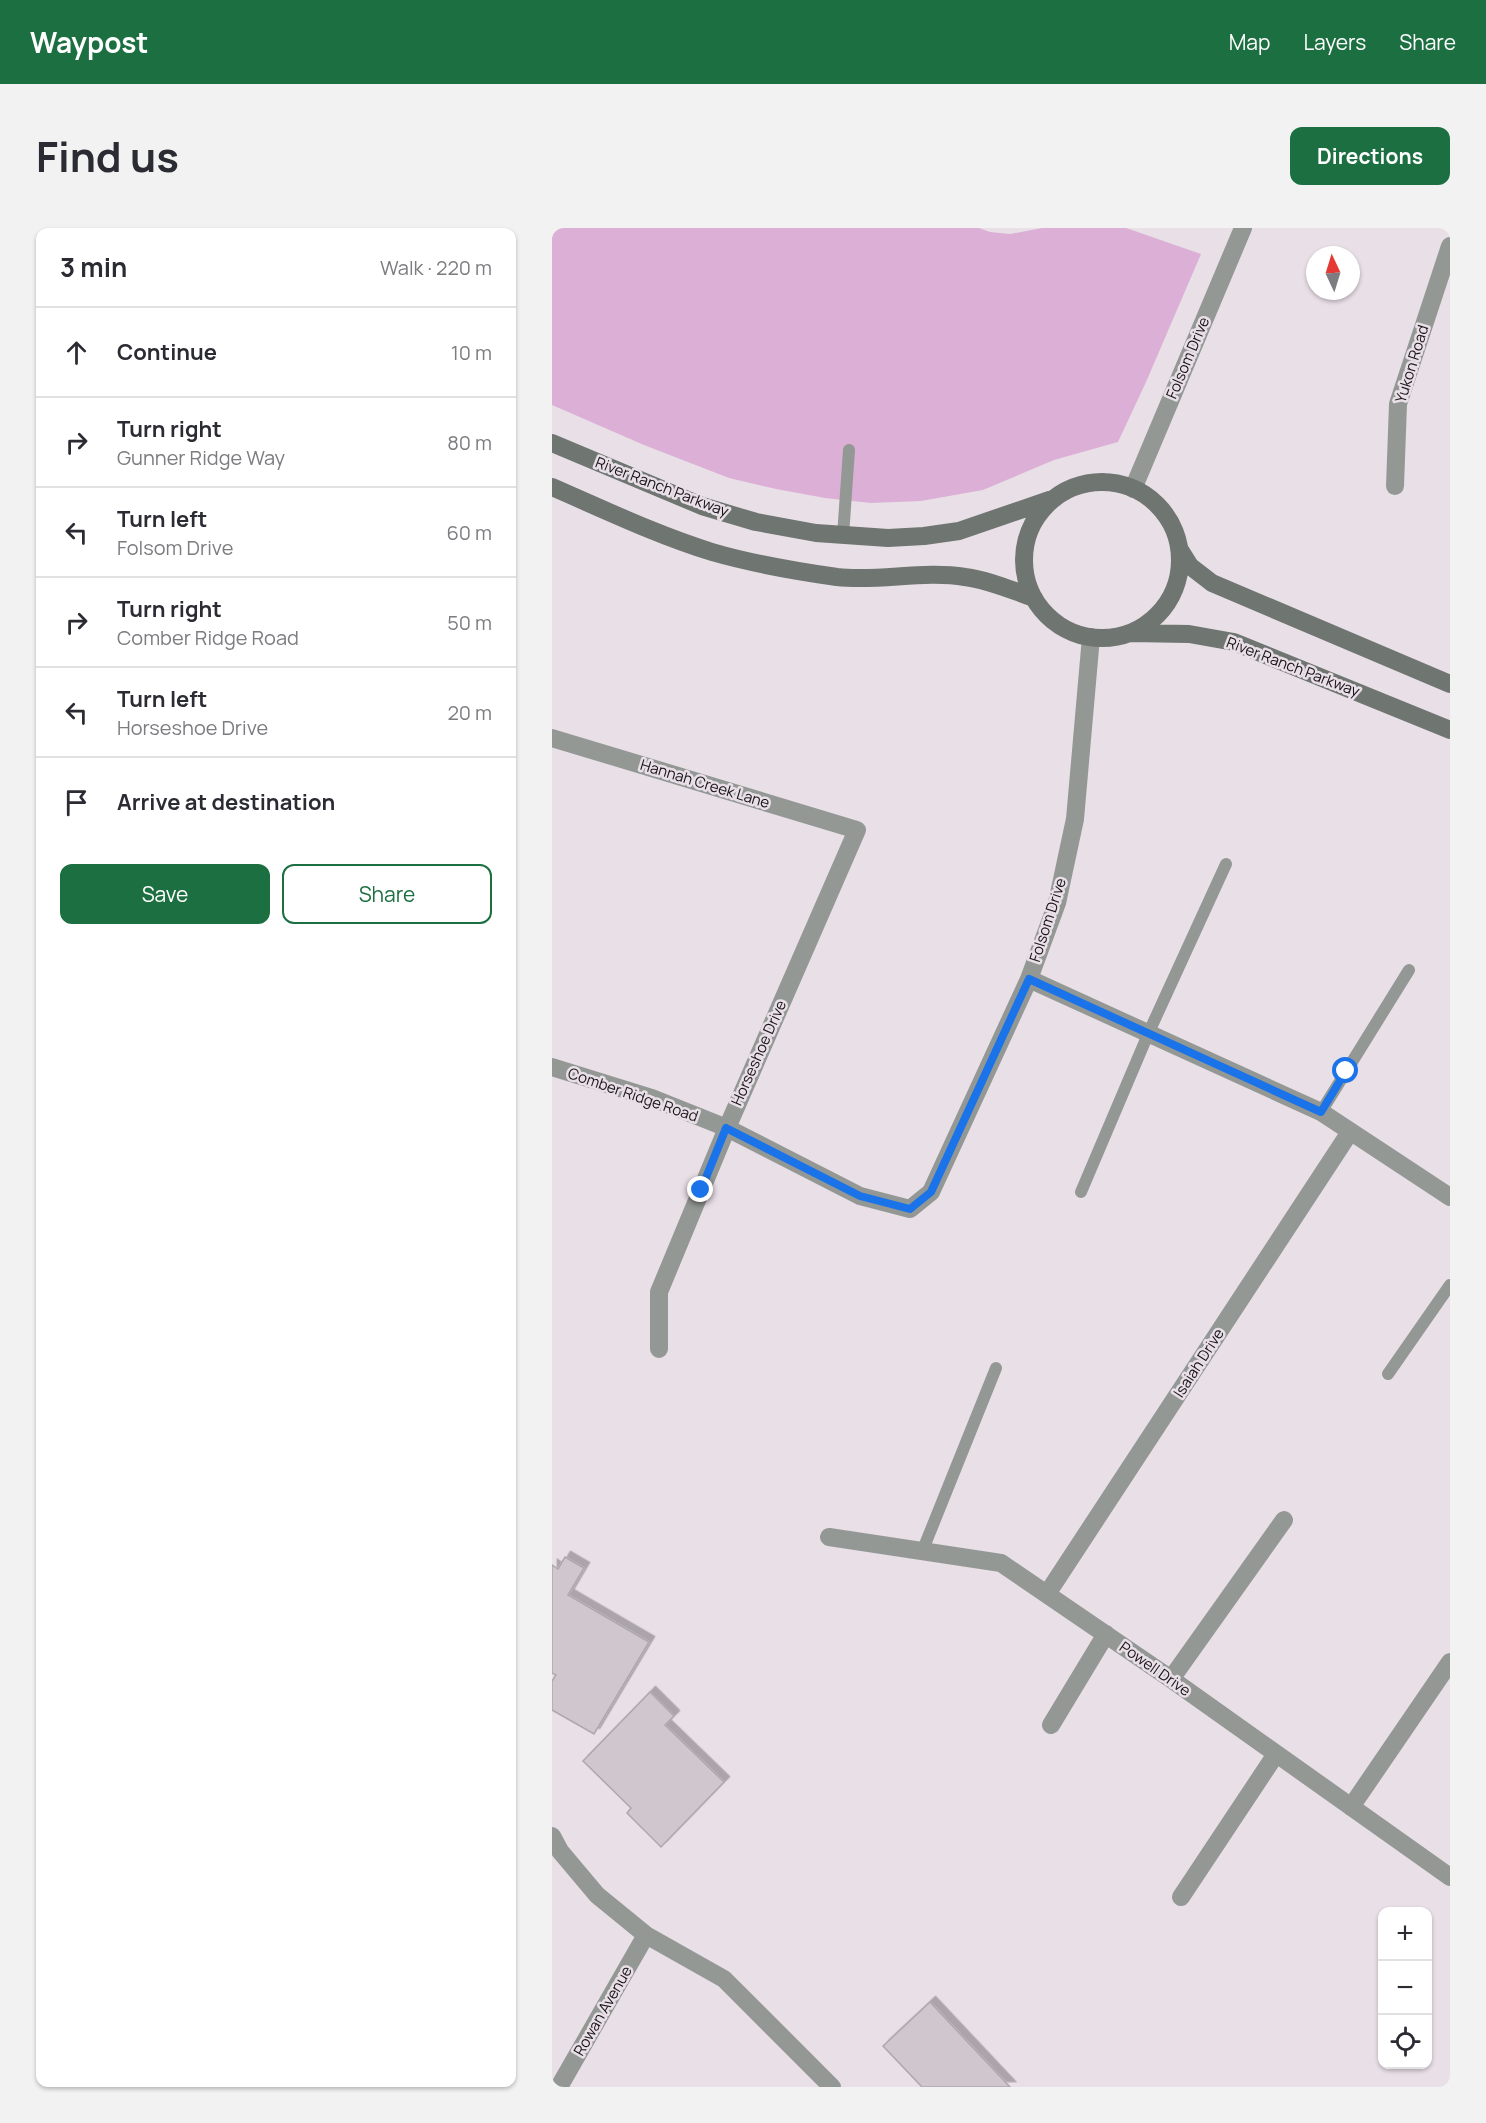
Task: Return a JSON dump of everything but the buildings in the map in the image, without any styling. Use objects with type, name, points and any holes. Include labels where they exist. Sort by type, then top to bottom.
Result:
[{"type":"street","name":"Folsom Drive","points":[[1133,489],[1242,228]]},
{"type":"street","name":"Yukon Road","points":[[1395,486],[1398,404],[1450,246]]},
{"type":"street","name":"River Ranch Parkway","points":[[552,443],[702,506],[756,522],[843,536],[912,537],[959,531],[1055,498]]},
{"type":"street","points":[[1110,483],[1133,489],[1150,499],[1164,513],[1175,531],[1179,550],[1179,573],[1172,596],[1158,615],[1129,633],[1110,637],[1092,637],[1064,628],[1042,610],[1029,588],[1024,566],[1026,544],[1034,523],[1055,498],[1087,484],[1110,483]]},
{"type":"street","points":[[552,487],[678,540],[740,559],[841,577],[940,575],[964,577],[999,585],[1034,598]]},
{"type":"street","points":[[1179,550],[1190,566],[1212,583],[1450,684]]},
{"type":"street","name":"River Ranch Parkway","points":[[1129,633],[1188,634],[1234,642],[1450,730]]},
{"type":"street","name":"Folsom Drive","points":[[910,1209],[931,1192],[1029,979],[1056,903],[1075,819],[1092,637]]},
{"type":"street","name":"Hannah Creek Lane","points":[[552,738],[857,830]]},
{"type":"street","name":"Horseshoe Drive","points":[[659,1349],[659,1292],[726,1128],[857,830]]},
{"type":"street","points":[[1029,979],[1321,1112],[1450,1197]]},
{"type":"street","name":"Comber Ridge Road","points":[[552,1067],[652,1098],[726,1128],[860,1196],[910,1209]]},
{"type":"street","name":"Isaiah Drive","points":[[1047,1594],[1350,1132]]},
{"type":"street","points":[[1172,1679],[1284,1520]]},
{"type":"street","name":"Powell Drive","points":[[829,1537],[1002,1563],[1172,1679],[1450,1877]]},
{"type":"street","points":[[1051,1725],[1106,1634]]},
{"type":"street","points":[[1351,1807],[1450,1662]]},
{"type":"street","points":[[1181,1897],[1276,1754]]},
{"type":"street","points":[[552,1836],[560,1851],[597,1895],[646,1935],[724,1979],[832,2087]]},
{"type":"street","name":"Rowan Avenue","points":[[559,2087],[646,1935]]},
{"type":"lane","points":[[843,536],[849,450]]},
{"type":"lane","points":[[1081,1192],[1149,1032],[1226,864]]},
{"type":"lane","points":[[1321,1112],[1409,970]]},
{"type":"lane","points":[[1388,1374],[1450,1285]]},
{"type":"lane","points":[[922,1551],[996,1368]]},
{"type":"shaded area","points":[[552,228],[979,228],[990,232],[1010,234],[1042,228],[1126,228],[1201,254],[1118,442],[1054,460],[983,490],[921,501],[871,503],[825,498],[729,478],[644,445],[552,405]]},
{"type":"route","points":[[701,1190],[726,1128],[860,1196],[910,1209],[931,1192],[1029,979],[1321,1112],[1346,1071]]}]
